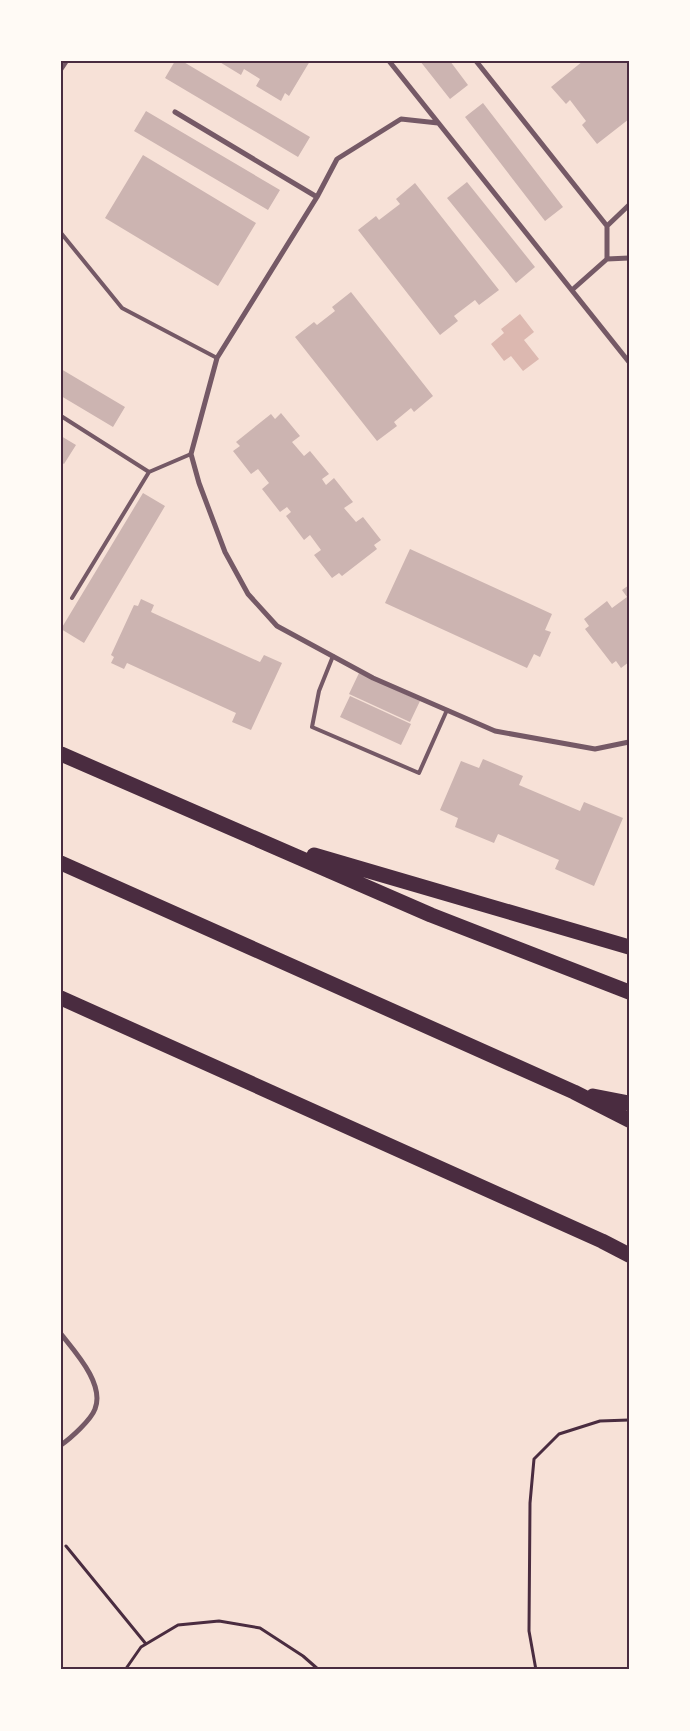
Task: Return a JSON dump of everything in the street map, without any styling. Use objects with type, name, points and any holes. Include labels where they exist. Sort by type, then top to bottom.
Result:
[{"type":"highway","points":[[61,754],[431,915],[629,992]]},
{"type":"highway","points":[[253,837],[629,947]]},
{"type":"highway","points":[[61,862],[574,1092],[629,1120]]},
{"type":"highway","points":[[61,998],[602,1240],[629,1255]]},
{"type":"highway","points":[[574,1092],[629,1103]]},
{"type":"street","points":[[389,61],[629,362]]},
{"type":"street","points":[[476,61],[607,226],[607,259]]},
{"type":"street","points":[[175,112],[317,197]]},
{"type":"street","points":[[438,123],[401,119],[337,159],[317,197],[217,358],[191,454],[199,483],[225,552],[248,594],[277,626],[373,678],[495,730],[595,749],[629,742]]},
{"type":"street","points":[[607,226],[629,205]]},
{"type":"street","points":[[572,290],[607,259],[629,258]]},
{"type":"street","points":[[61,1334],[84,1363],[98,1394],[95,1409],[74,1435],[61,1445]]},
{"type":"lane","points":[[61,70],[67,61]]},
{"type":"lane","points":[[61,233],[122,308],[217,358]]},
{"type":"lane","points":[[61,416],[149,472]]},
{"type":"lane","points":[[72,598],[149,472],[191,454]]},
{"type":"lane","points":[[333,656],[320,690],[312,727],[420,773],[447,710]]},
{"type":"path","points":[[536,1670],[529,1631],[530,1503],[534,1459],[559,1434],[600,1421],[629,1420]]},
{"type":"path","points":[[66,1546],[146,1644]]},
{"type":"path","points":[[125,1670],[141,1646],[178,1625],[219,1621],[260,1628],[319,1670]]},
{"type":"shaded area","points":[[520,314],[534,332],[524,340],[539,359],[523,371],[511,356],[504,361],[491,344],[504,333],[501,329]]},
{"type":"building","points":[[175,61],[182,61],[310,137],[298,157],[165,78]]},
{"type":"building","points":[[218,61],[310,61],[289,96],[285,93],[281,101],[256,86],[260,79],[244,69],[241,75]]},
{"type":"building","points":[[420,61],[450,61],[468,85],[450,99]]},
{"type":"building","points":[[583,61],[629,61],[629,119],[597,144],[582,125],[586,121],[570,100],[566,104],[551,87]]},
{"type":"building","points":[[483,103],[563,207],[545,221],[465,117]]},
{"type":"building","points":[[146,111],[280,190],[268,210],[134,131]]},
{"type":"building","points":[[143,155],[256,223],[218,286],[105,218]]},
{"type":"building","points":[[467,182],[535,267],[516,283],[447,198]]},
{"type":"building","points":[[415,183],[499,290],[479,305],[475,300],[454,316],[458,321],[440,335],[358,230],[376,216],[379,220],[400,204],[396,199]]},
{"type":"building","points":[[351,292],[433,396],[414,412],[411,408],[394,422],[397,426],[377,441],[295,337],[314,322],[317,325],[335,311],[332,307]]},
{"type":"building","points":[[61,369],[125,407],[113,427],[61,396]]},
{"type":"building","points":[[281,413],[300,436],[292,442],[304,456],[310,451],[329,474],[322,479],[326,485],[334,478],[353,502],[344,508],[356,522],[363,517],[381,540],[374,545],[377,549],[342,576],[339,573],[332,578],[314,555],[321,550],[310,535],[304,540],[286,516],[291,512],[287,507],[280,512],[262,489],[269,483],[258,469],[251,474],[233,451],[240,446],[236,442],[271,414],[275,419]]},
{"type":"building","points":[[61,436],[76,445],[64,464],[61,462]]},
{"type":"building","points":[[143,493],[165,506],[84,643],[61,629]]},
{"type":"building","points":[[410,549],[552,614],[545,630],[551,632],[540,657],[534,654],[527,668],[385,603]]},
{"type":"building","points":[[629,585],[629,662],[621,668],[616,661],[612,664],[585,629],[589,626],[584,619],[607,601],[612,608],[627,597],[622,590]]},
{"type":"building","points":[[141,599],[154,605],[151,612],[260,662],[264,655],[282,663],[251,730],[232,722],[236,713],[127,663],[124,669],[111,663],[114,657],[111,655],[134,605],[138,606]]},
{"type":"building","points":[[359,673],[420,701],[410,722],[349,694]]},
{"type":"building","points":[[350,696],[411,724],[401,745],[340,717]]},
{"type":"building","points":[[483,759],[523,776],[519,785],[580,811],[584,802],[623,818],[594,886],[555,869],[559,860],[498,834],[494,843],[455,827],[458,818],[440,810],[461,761],[479,768]]}]
